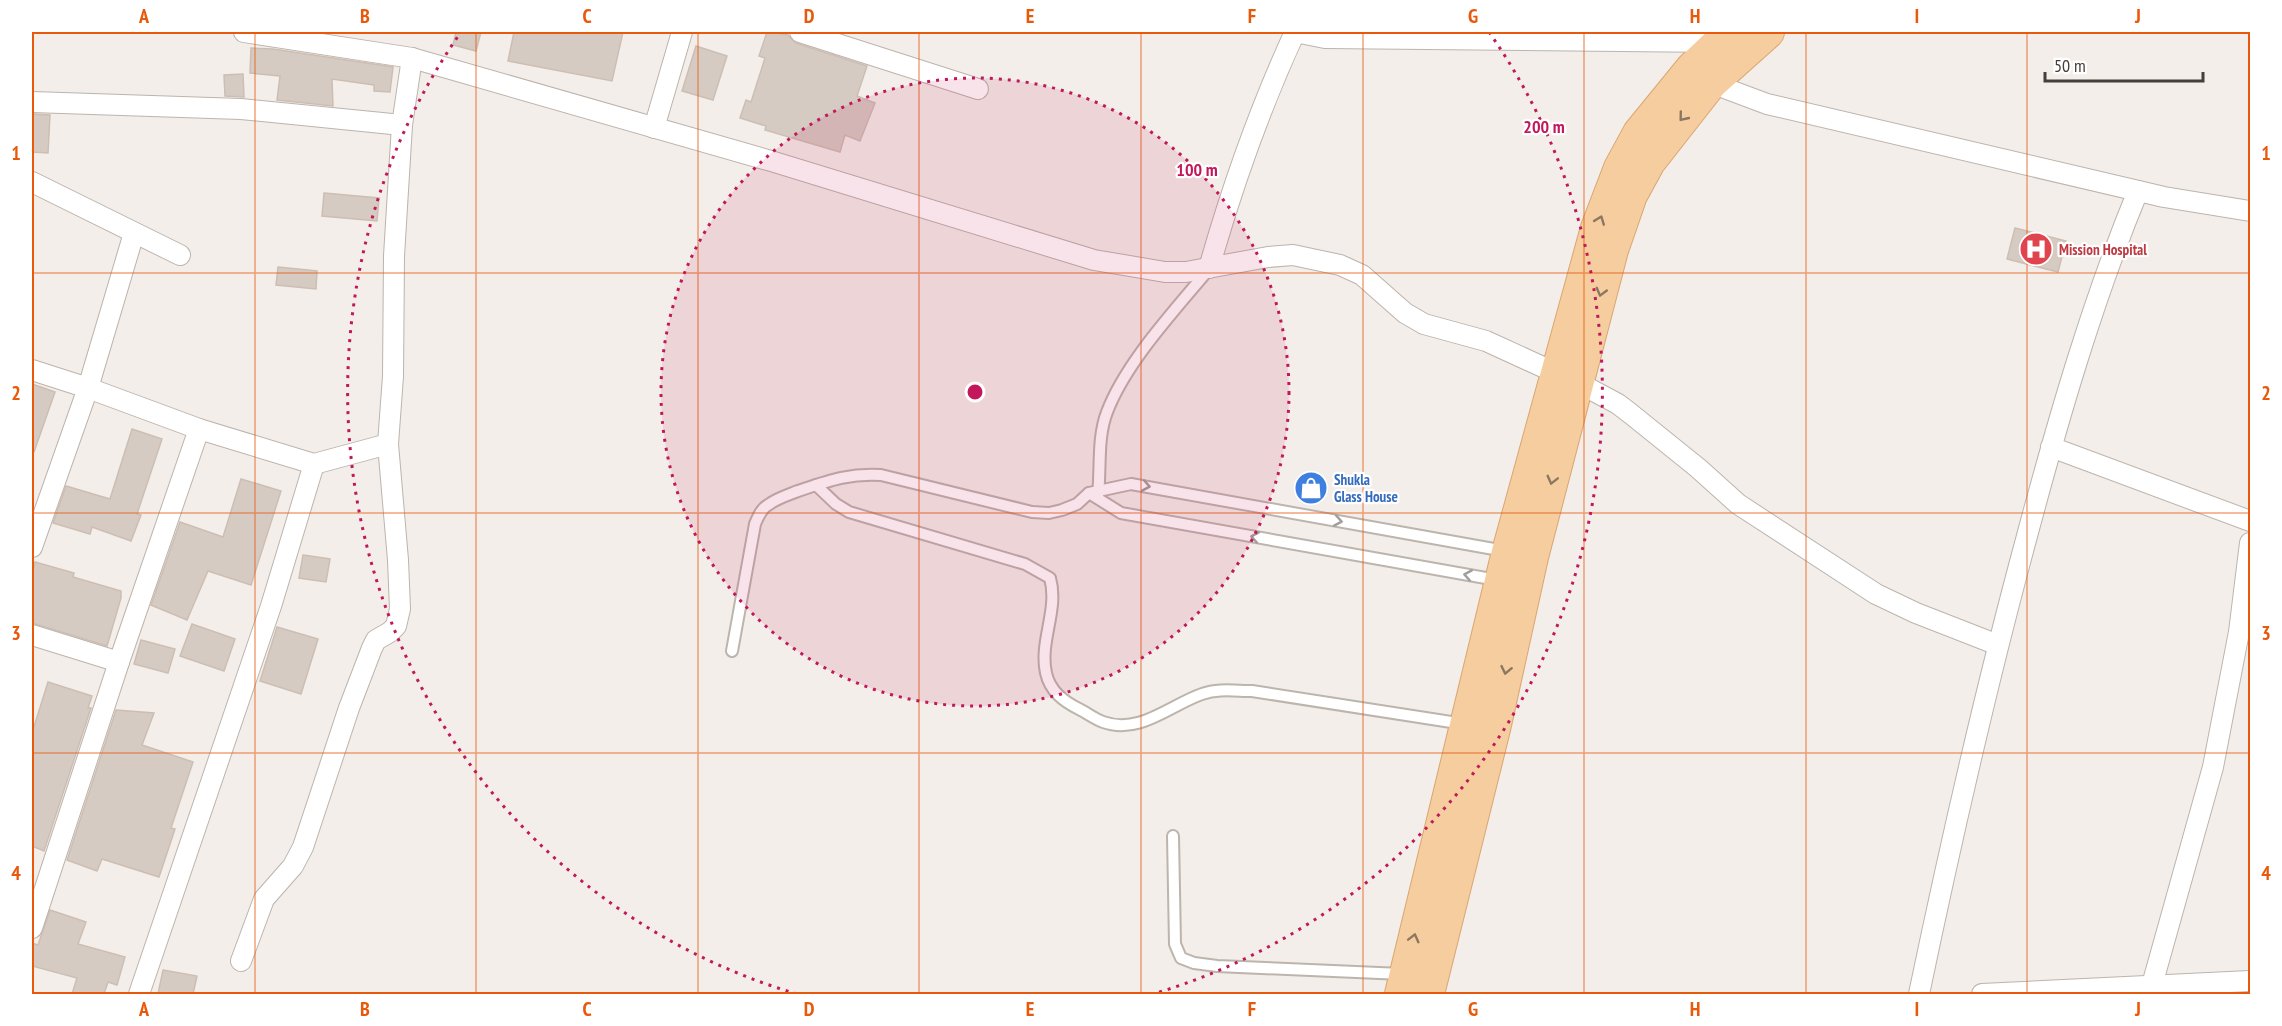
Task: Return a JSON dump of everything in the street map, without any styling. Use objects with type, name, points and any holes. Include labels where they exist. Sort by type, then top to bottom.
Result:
[{"type":"main road","points":[[1411,988],[1480,727],[1516,569],[1566,377],[1597,228],[1620,168],[1640,133],[1701,75],[1730,43],[1768,32]]},
{"type":"street","points":[[246,32],[355,40],[771,161],[1094,260],[1165,272],[1186,272],[1268,257],[1293,255],[1340,265],[1362,276],[1405,313],[1424,324],[1486,341],[1566,377],[1624,409],[1746,510],[1876,594],[1916,613],[1998,645]]},
{"type":"street","points":[[654,128],[682,32]]},
{"type":"street","points":[[800,32],[978,88]]},
{"type":"street","points":[[1209,268],[1223,219],[1271,85],[1295,32],[1325,38],[1730,43]]},
{"type":"street","points":[[241,961],[264,899],[293,866],[303,847],[345,719],[372,648],[376,640],[396,626],[400,609],[400,582],[388,444],[393,376],[394,256],[402,125],[412,58]]},
{"type":"street","points":[[1701,75],[1767,104],[2164,197],[2250,211]]},
{"type":"street","points":[[32,102],[241,109],[402,125]]},
{"type":"street","points":[[32,182],[180,255]]},
{"type":"street","points":[[1919,994],[1945,867],[1998,645],[2051,447],[2118,240],[2138,191]]},
{"type":"street","points":[[32,547],[88,388],[134,233]]},
{"type":"street","points":[[32,370],[199,429],[314,464],[388,444]]},
{"type":"street","points":[[32,928],[119,662],[199,429]]},
{"type":"street","points":[[2051,447],[2250,521]]},
{"type":"street","points":[[139,994],[272,606],[314,464]]},
{"type":"street","points":[[2152,990],[2212,767],[2239,632],[2250,549]]},
{"type":"street","points":[[32,635],[119,662]]},
{"type":"street","points":[[1982,994],[2152,990],[2250,981]]},
{"type":"lane","points":[[1095,494],[1106,414],[1120,384],[1159,330],[1209,268]]},
{"type":"lane","points":[[732,651],[755,524],[760,513],[766,506],[778,499],[839,476],[881,475],[1032,512],[1049,513],[1077,504],[1095,494],[1131,484],[1516,569]]},
{"type":"lane","points":[[816,485],[836,504],[849,512],[1025,564],[1050,578],[1053,589],[1053,606],[1044,657],[1050,687],[1065,701],[1103,722],[1124,725],[1146,722],[1202,694],[1230,690],[1252,691],[1480,727]]},
{"type":"lane","points":[[1095,494],[1121,513],[1516,569]]},
{"type":"lane","points":[[1173,836],[1175,944],[1181,958],[1194,963],[1411,988]]},
{"type":"building","points":[[456,32],[481,32],[476,51],[453,45]]},
{"type":"building","points":[[514,32],[623,32],[612,81],[508,61]]},
{"type":"building","points":[[767,32],[788,35],[796,43],[867,66],[857,96],[875,103],[860,141],[845,135],[840,152],[765,130],[766,126],[740,118],[746,100],[751,102],[765,58],[759,56]]},
{"type":"building","points":[[696,46],[727,56],[713,100],[682,91]]},
{"type":"building","points":[[251,48],[273,49],[393,67],[390,92],[374,91],[374,85],[332,79],[333,106],[277,100],[280,76],[250,73]]},
{"type":"building","points":[[243,74],[244,97],[225,96],[224,75]]},
{"type":"building","points":[[32,114],[50,115],[48,153],[32,152]]},
{"type":"building","points":[[324,193],[379,198],[377,221],[322,216]]},
{"type":"building","points":[[2015,228],[2066,241],[2058,272],[2007,259]]},
{"type":"building","points":[[278,267],[317,271],[316,289],[276,285]]},
{"type":"building","points":[[32,384],[55,392],[34,452],[32,452]]},
{"type":"building","points":[[132,429],[162,439],[137,514],[141,515],[131,541],[92,527],[90,534],[53,523],[66,486],[110,499]]},
{"type":"building","points":[[241,479],[281,491],[251,585],[208,571],[187,620],[151,605],[180,522],[223,537]]},
{"type":"building","points":[[303,555],[330,559],[326,582],[299,578]]},
{"type":"building","points":[[35,562],[74,573],[73,577],[121,591],[107,646],[32,623],[32,574]]},
{"type":"building","points":[[192,624],[235,639],[224,671],[180,656]]},
{"type":"building","points":[[277,627],[318,639],[301,694],[260,681]]},
{"type":"building","points":[[141,640],[175,649],[168,673],[134,664]]},
{"type":"building","points":[[48,682],[92,696],[88,708],[91,708],[44,851],[32,846],[32,733]]},
{"type":"building","points":[[116,710],[154,713],[142,745],[193,762],[171,828],[175,829],[159,877],[102,859],[97,871],[67,860]]},
{"type":"building","points":[[50,910],[86,922],[78,944],[125,957],[117,985],[108,982],[104,994],[72,994],[77,978],[32,966],[32,943],[38,945]]},
{"type":"building","points":[[163,970],[197,976],[193,994],[158,994]]},
{"type":"place","name":"Mission Hospital","points":[[2036,249]]},
{"type":"place","name":"Shukla Glass House","points":[[1311,488]]}]
